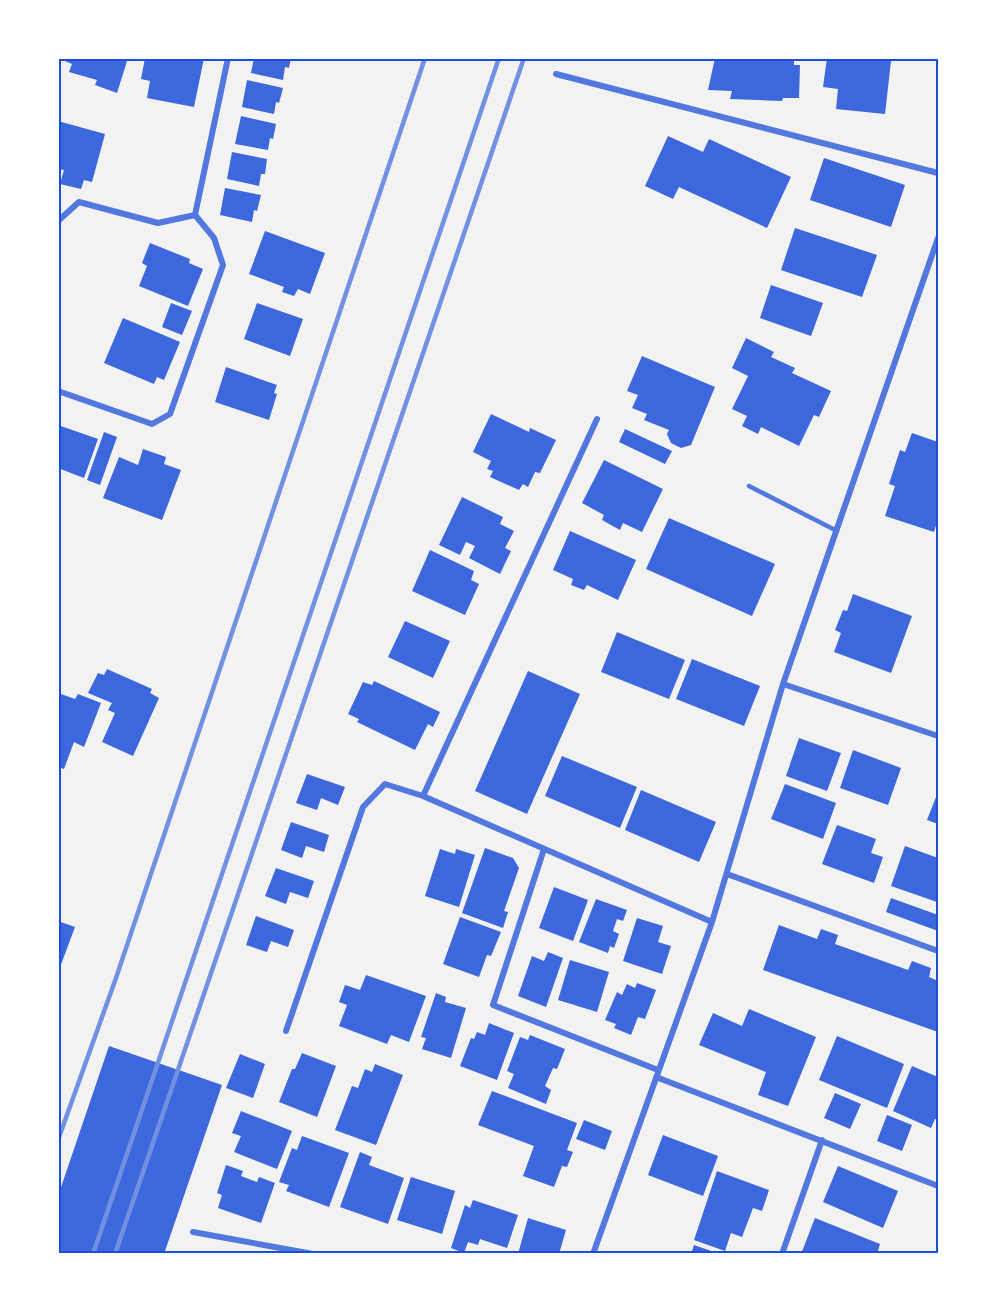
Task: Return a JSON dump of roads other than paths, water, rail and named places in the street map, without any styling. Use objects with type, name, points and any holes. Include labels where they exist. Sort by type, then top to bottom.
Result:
[{"type":"street","points":[[195,215],[228,58]]},
{"type":"street","points":[[556,74],[939,173]]},
{"type":"street","points":[[58,221],[79,202],[158,223],[195,215]]},
{"type":"street","points":[[58,391],[153,424],[170,414],[223,265],[214,238],[195,215]]},
{"type":"street","points":[[593,1254],[712,922],[783,684],[939,238]]},
{"type":"street","points":[[423,796],[597,419]]},
{"type":"street","points":[[783,684],[939,736]]},
{"type":"street","points":[[286,1031],[363,807],[385,784],[423,796],[712,922]]},
{"type":"street","points":[[544,849],[493,1005],[657,1074],[939,1186]]},
{"type":"street","points":[[727,874],[939,951]]},
{"type":"street","points":[[782,1254],[822,1140]]},
{"type":"street","points":[[193,1232],[313,1254]]},
{"type":"lane","points":[[749,486],[837,531]]},
{"type":"railway","points":[[58,1140],[116,978],[425,58]]},
{"type":"railway","points":[[93,1254],[499,58]]},
{"type":"railway","points":[[115,1254],[524,58]]}]
